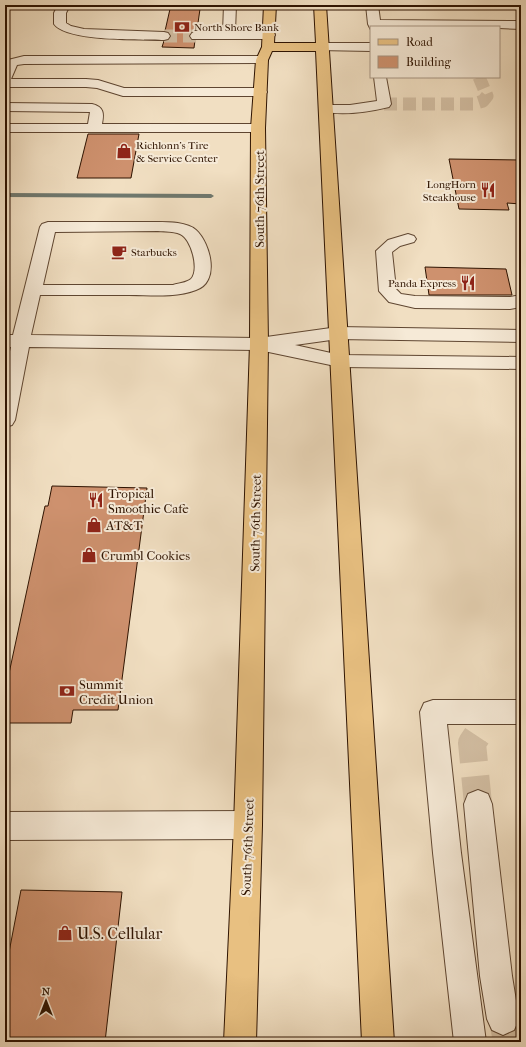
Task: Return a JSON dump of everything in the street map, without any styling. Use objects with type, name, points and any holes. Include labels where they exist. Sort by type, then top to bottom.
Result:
[{"type":"main road","name":"South 76th Street","points":[[240,1042],[248,825],[259,344],[258,128],[260,92],[270,5]]},
{"type":"main road","points":[[320,5],[378,1042]]},
{"type":"main road","points":[[266,47],[322,47]]},
{"type":"street","points":[[64,5],[60,13],[60,24],[67,29],[84,33],[164,36]]},
{"type":"street","points":[[229,36],[230,5]]},
{"type":"street","points":[[372,5],[374,25],[521,25]]},
{"type":"street","points":[[196,36],[229,36],[266,47]]},
{"type":"street","points":[[5,83],[86,83],[98,84],[123,92],[218,76],[266,47]]},
{"type":"street","points":[[322,47],[370,47]]},
{"type":"street","points":[[5,79],[12,63],[24,60],[218,76],[260,92]]},
{"type":"street","points":[[326,108],[350,109],[384,104],[380,78]]},
{"type":"street","points":[[5,107],[92,108],[96,110],[97,114],[94,128]]},
{"type":"street","points":[[5,128],[258,128]]},
{"type":"street","points":[[5,420],[13,341],[33,290],[48,228],[163,227],[186,230],[194,235],[201,252],[202,271],[199,280],[189,288],[173,290],[33,290]]},
{"type":"street","points":[[408,239],[394,243],[384,251],[388,291],[395,298],[414,302],[510,304],[521,301]]},
{"type":"street","points":[[13,341],[259,344],[338,334],[521,336]]},
{"type":"street","points":[[259,344],[340,360],[521,364]]},
{"type":"street","points":[[470,1042],[447,853],[433,712],[486,720],[521,712]]},
{"type":"street","points":[[478,804],[496,976],[503,1019]]},
{"type":"street","points":[[5,826],[248,825]]},
{"type":"building","points":[[170,9],[200,9],[197,30],[189,35],[191,40],[195,40],[194,48],[162,47],[164,41],[171,37],[169,32],[165,31]]},
{"type":"building","points":[[88,134],[139,134],[131,178],[77,178]]},
{"type":"building","name":"LongHorn Steakhouse","points":[[449,159],[521,160],[521,204],[507,203],[509,210],[459,209]]},
{"type":"building","name":"Panda Express","points":[[425,267],[506,269],[512,295],[429,295]]},
{"type":"building","points":[[52,486],[147,488],[118,710],[73,710],[71,723],[5,723],[5,692],[45,506],[48,506]]},
{"type":"building","name":"U.S. Cellular","points":[[21,890],[122,892],[105,1042],[5,1042],[5,973]]},
{"type":"waterway","points":[[5,195],[211,196]]},
{"type":"tunnel","points":[[164,36],[196,36]]},
{"type":"tunnel","points":[[384,104],[474,104],[483,101],[487,96],[479,78]]},
{"type":"tunnel","points":[[478,804],[472,743],[482,728]]},
{"type":"tunnel","points":[[503,1019],[507,1042]]},
{"type":"place","name":"North Shore Bank","points":[[182,27]]},
{"type":"place","name":"Richlonn's Tire & Service Center","points":[[124,151]]},
{"type":"place","name":"LongHorn Steakhouse","points":[[488,190]]},
{"type":"place","name":"Starbucks","points":[[119,252]]},
{"type":"place","name":"Panda Express","points":[[468,283]]},
{"type":"place","name":"Tropical Smoothie Cafe","points":[[96,500]]},
{"type":"place","name":"AT&T","points":[[94,525]]},
{"type":"place","name":"Crumbl Cookies","points":[[89,555]]},
{"type":"place","name":"Summit Credit Union","points":[[67,691]]},
{"type":"place","name":"U.S. Cellular","points":[[65,933]]}]
